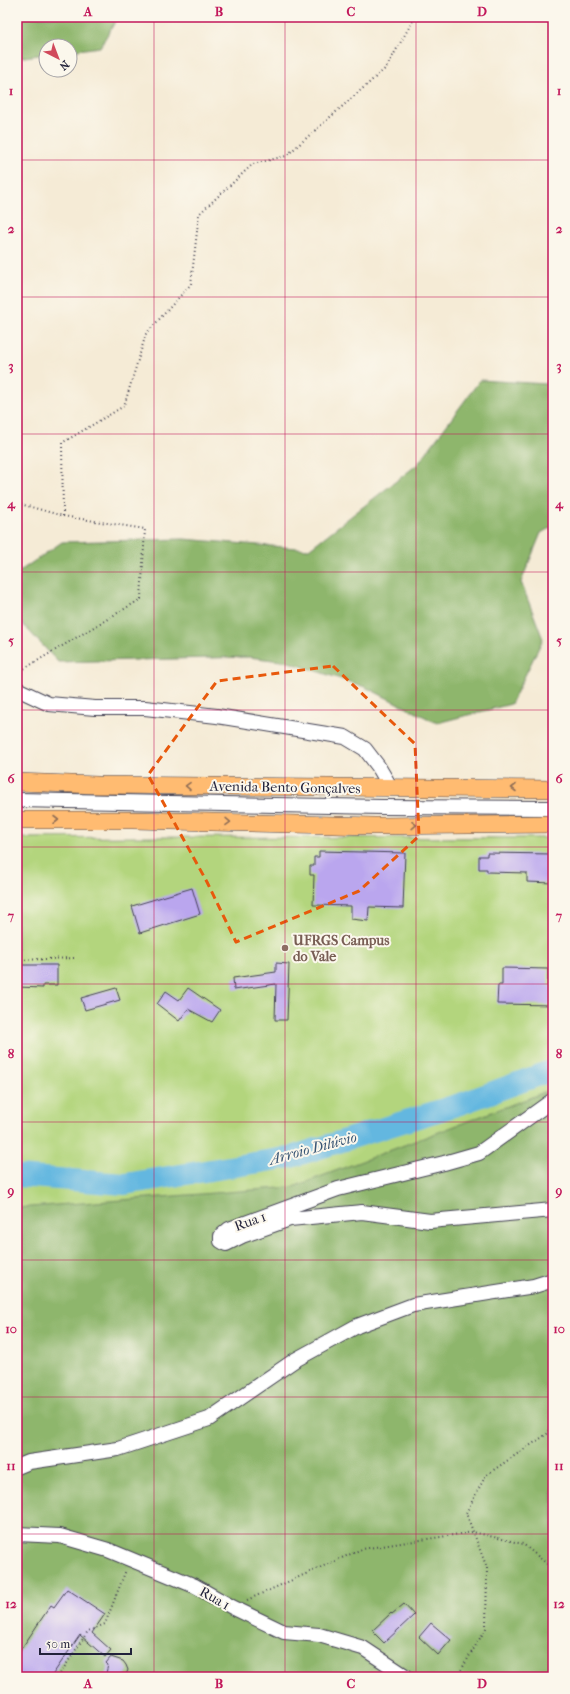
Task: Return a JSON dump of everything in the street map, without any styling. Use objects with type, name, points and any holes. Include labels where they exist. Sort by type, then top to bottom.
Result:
[{"type":"main road","name":"Avenida Bento Gonçalves","points":[[17,782],[98,785],[553,788]]},
{"type":"main road","points":[[17,820],[133,820],[375,826],[553,824]]},
{"type":"street","points":[[17,689],[49,704],[95,708],[145,708],[217,716],[345,737],[364,749],[378,766],[391,788]]},
{"type":"street","points":[[17,800],[383,807],[553,808]]},
{"type":"street","name":"Rua 1","points":[[553,1100],[478,1152],[444,1163],[338,1189],[229,1229],[220,1236],[221,1241],[226,1244],[242,1236],[290,1219],[362,1212],[430,1221],[553,1210]]},
{"type":"street","points":[[17,1467],[29,1462],[118,1449],[209,1419],[295,1360],[350,1330],[413,1305],[534,1286],[553,1280]]},
{"type":"street","name":"Rua 1","points":[[17,1534],[60,1536],[108,1550],[195,1586],[232,1607],[284,1632],[319,1635],[363,1648],[407,1677]]},
{"type":"path","points":[[63,516],[62,443],[124,406],[146,334],[191,284],[199,214],[253,164],[286,156],[386,68],[416,17]]},
{"type":"path","points":[[17,503],[63,516],[145,529],[141,599],[17,673]]},
{"type":"path","points":[[17,953],[19,960],[75,958]]},
{"type":"path","points":[[457,1677],[486,1628],[487,1568],[466,1513],[486,1476],[547,1434],[553,1425]]},
{"type":"path","points":[[232,1607],[362,1549],[473,1532],[523,1544],[553,1569]]},
{"type":"path","points":[[58,1677],[88,1631],[105,1624],[131,1559]]},
{"type":"highlighted area","points":[[333,666],[415,744],[419,836],[359,891],[236,942],[207,882],[148,775],[217,681]]},
{"type":"green space","points":[[17,17],[118,17],[100,47],[78,50],[78,38],[38,38],[38,55],[17,58]]},
{"type":"green space","points":[[553,379],[553,526],[541,533],[521,582],[543,639],[511,704],[437,723],[365,687],[289,662],[249,657],[58,662],[17,618],[17,573],[62,542],[183,539],[309,549],[418,464],[480,380],[547,384]]},
{"type":"green space","points":[[17,838],[553,838],[553,1677],[17,1677]]},
{"type":"green space","points":[[553,1089],[553,1677],[17,1677],[17,1208],[293,1187]]},
{"type":"building","points":[[319,851],[405,853],[403,908],[369,907],[368,921],[351,919],[351,906],[313,905],[314,875],[310,875],[310,866],[314,866],[314,857],[319,857]]},
{"type":"building","points":[[487,853],[553,854],[553,883],[527,882],[527,873],[487,872],[487,869],[479,869],[479,856],[487,856]]},
{"type":"building","points":[[192,888],[200,914],[140,933],[132,906]]},
{"type":"building","points":[[276,963],[289,964],[287,1020],[275,1020],[276,984],[234,990],[233,978],[276,972]]},
{"type":"building","points":[[17,965],[57,965],[57,985],[43,985],[43,988],[17,987]]},
{"type":"building","points":[[502,968],[548,969],[548,986],[553,986],[553,1005],[497,1004],[498,985],[502,985]]},
{"type":"building","points":[[116,988],[120,1000],[85,1010],[81,998]]},
{"type":"building","points":[[188,988],[220,1010],[212,1022],[188,1009],[179,1021],[157,1004],[166,991],[179,1000]]},
{"type":"building","points":[[67,1589],[105,1614],[92,1633],[111,1650],[105,1657],[80,1635],[51,1677],[17,1677],[17,1655],[51,1605],[54,1607]]},
{"type":"building","points":[[404,1604],[414,1615],[384,1643],[372,1631],[391,1613],[392,1614]]},
{"type":"building","points":[[431,1623],[451,1640],[438,1655],[419,1637]]},
{"type":"building","points":[[111,1657],[123,1661],[126,1665],[128,1670],[125,1677],[105,1677],[108,1665],[106,1663]]},
{"type":"waterway","name":"Arroio Dilúvio","points":[[17,1176],[125,1184],[291,1157],[463,1103],[553,1070]]},
{"type":"place","name":"UFRGS Campus do Vale","points":[[285,948]]}]
